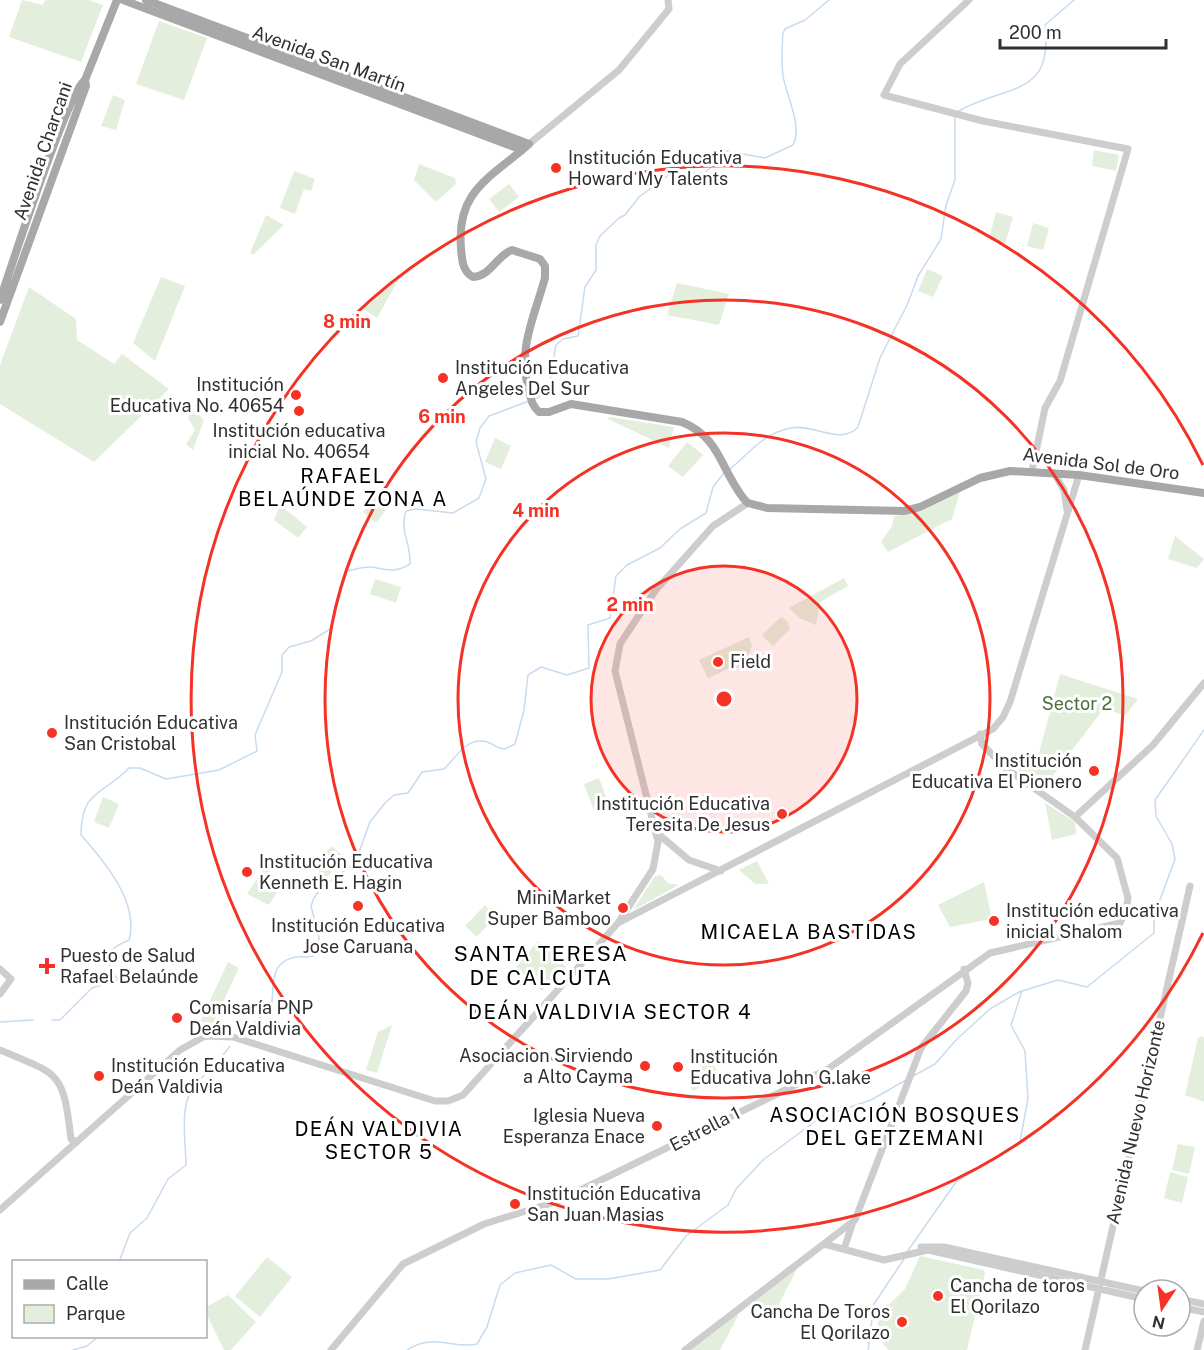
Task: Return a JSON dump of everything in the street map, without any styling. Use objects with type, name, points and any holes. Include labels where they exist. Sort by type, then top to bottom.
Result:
[{"type":"main road","points":[[85,80],[117,0]]},
{"type":"main road","name":"Avenida San Martín","points":[[123,0],[525,147]]},
{"type":"main road","name":"Avenida San Martín","points":[[146,0],[525,147]]},
{"type":"main road","name":"Avenida Charcani","points":[[0,300],[66,118],[80,84],[85,80],[86,86],[0,322]]},
{"type":"main road","points":[[525,147],[474,191],[463,214],[460,244],[465,271],[470,276],[478,277],[497,263],[505,253],[512,250],[540,259],[545,266],[545,278],[524,351],[526,381],[534,408],[545,413],[572,404],[682,422],[704,433],[748,503]]},
{"type":"main road","name":"Avenida Sol de Oro","points":[[748,503],[767,508],[904,511],[920,507],[991,475],[1010,471],[1079,474],[1204,493]]},
{"type":"street","points":[[969,0],[900,64],[884,95],[976,119],[1128,149],[1060,381],[1045,408],[1032,471]]},
{"type":"street","points":[[525,147],[619,70],[669,9],[669,1]]},
{"type":"street","points":[[1053,473],[1066,494],[1067,516]]},
{"type":"street","points":[[618,923],[721,871],[997,724],[1008,706],[1079,474]]},
{"type":"street","points":[[0,1210],[180,1050],[200,1038],[214,1035],[233,1037],[435,1101],[454,1100],[472,1086],[618,923],[653,869],[657,833],[615,671],[618,649],[655,591],[713,526],[748,503]]},
{"type":"street","points":[[980,735],[982,744],[1004,767],[1075,817],[1153,745],[1204,683]]},
{"type":"street","name":"Estrella 1","points":[[331,1350],[403,1264],[484,1224],[558,1201],[828,1069],[985,955],[1115,926],[1125,914],[1127,894],[1119,862],[1075,817]]},
{"type":"street","points":[[657,833],[689,860],[721,871]]},
{"type":"street","name":"Avenida Nuevo Horizonte","points":[[1085,1350],[1189,890]]},
{"type":"street","points":[[0,969],[11,979],[0,994]]},
{"type":"street","points":[[844,1249],[925,1041],[966,991],[968,983],[964,969]]},
{"type":"street","points":[[0,1050],[38,1064],[52,1074],[63,1090],[73,1133],[71,1139],[78,1141]]},
{"type":"street","points":[[73,1133],[90,1130]]},
{"type":"street","points":[[62,1154],[73,1133]]},
{"type":"street","points":[[685,1350],[853,1222]]},
{"type":"street","points":[[824,1244],[876,1257],[892,1258],[919,1249],[944,1247],[1132,1288]]},
{"type":"street","points":[[919,1249],[1132,1296]]},
{"type":"street","points":[[1197,1350],[1204,1321]]},
{"type":"green space","points":[[22,0],[43,5],[45,0],[88,0],[103,5],[81,62],[9,37]]},
{"type":"green space","points":[[159,21],[207,38],[184,100],[136,84]]},
{"type":"green space","points":[[113,95],[125,100],[116,130],[101,126]]},
{"type":"green space","points":[[1094,150],[1119,155],[1116,171],[1092,166]]},
{"type":"green space","points":[[419,164],[455,178],[456,184],[436,202],[414,180]]},
{"type":"green space","points":[[294,171],[315,179],[311,191],[304,189],[295,214],[280,208]]},
{"type":"green space","points":[[509,184],[519,197],[499,212],[489,199]]},
{"type":"green space","points":[[996,212],[1013,217],[1005,244],[989,239]]},
{"type":"green space","points":[[266,215],[284,225],[253,255],[250,253]]},
{"type":"green space","points":[[1033,223],[1049,228],[1043,250],[1027,246]]},
{"type":"green space","points":[[927,269],[943,276],[933,297],[918,291]]},
{"type":"green space","points":[[161,277],[185,286],[155,361],[133,343]]},
{"type":"green space","points":[[400,277],[377,318],[362,308]]},
{"type":"green space","points":[[677,283],[729,294],[719,325],[667,315]]},
{"type":"green space","points":[[29,287],[76,319],[77,340],[114,364],[122,354],[169,389],[94,462],[0,404],[0,365]]},
{"type":"green space","points":[[183,399],[204,420],[193,450],[186,444],[195,430],[188,418],[190,414],[181,402]]},
{"type":"green space","points":[[609,417],[674,427],[669,448],[608,419]]},
{"type":"green space","points":[[495,438],[511,446],[501,469],[485,462]]},
{"type":"green space","points":[[687,442],[703,455],[683,477],[668,466]]},
{"type":"green space","points":[[960,492],[952,519],[888,552],[881,542],[892,526],[894,516],[920,512]]},
{"type":"green space","points":[[377,493],[391,503],[376,523],[363,512]]},
{"type":"green space","points":[[280,505],[307,527],[298,538],[274,520]]},
{"type":"green space","points":[[1175,536],[1204,559],[1197,568],[1168,559]]},
{"type":"green space","points":[[844,578],[848,586],[820,602],[816,625],[799,618],[789,608]]},
{"type":"green space","points":[[375,579],[401,587],[396,603],[370,594]]},
{"type":"green space","name":"Field","points":[[781,617],[787,621],[790,629],[773,646],[762,635]]},
{"type":"green space","name":"Field","points":[[749,637],[752,645],[745,667],[728,669],[708,678],[699,660]]},
{"type":"green space","name":"Sector 2","points":[[1060,674],[1138,699],[1125,716],[1104,708],[1043,789],[1015,767],[1039,753]]},
{"type":"green space","points":[[599,778],[608,802],[593,808],[584,784]]},
{"type":"green space","points":[[103,797],[119,804],[109,828],[94,822]]},
{"type":"green space","points":[[1045,803],[1075,822],[1076,834],[1052,840]]},
{"type":"green space","points":[[332,846],[345,858],[326,878],[313,866]]},
{"type":"green space","points":[[757,861],[769,884],[755,884],[739,870]]},
{"type":"green space","points":[[265,867],[283,883],[269,905],[247,894]]},
{"type":"green space","points":[[661,875],[668,883],[679,885],[633,910],[655,876]]},
{"type":"green space","points":[[984,882],[992,919],[950,927],[938,905]]},
{"type":"green space","points":[[485,905],[496,916],[477,937],[465,926]]},
{"type":"green space","points":[[538,941],[566,967],[542,991],[516,967]]},
{"type":"green space","points":[[228,962],[239,968],[213,1023],[207,1029],[198,1021],[201,1020]]},
{"type":"green space","points":[[392,1025],[377,1073],[366,1070],[378,1032]]},
{"type":"green space","points":[[1202,1036],[1204,1038],[1204,1102],[1185,1095],[1198,1038]]},
{"type":"green space","points":[[709,1059],[712,1060],[719,1077],[693,1091],[688,1083]]},
{"type":"green space","points":[[1178,1144],[1195,1147],[1189,1174],[1172,1170]]},
{"type":"green space","points":[[1170,1172],[1188,1177],[1182,1203],[1164,1198]]},
{"type":"green space","name":"Cancha de toros El Qorilazo","points":[[920,1256],[984,1270],[985,1274],[967,1350],[889,1350],[880,1338],[878,1323],[880,1313],[905,1289]]},
{"type":"green space","points":[[267,1257],[292,1277],[260,1317],[235,1296]]},
{"type":"green space","points":[[800,1263],[774,1314],[752,1302]]},
{"type":"green space","points":[[228,1295],[256,1322],[231,1350],[224,1350],[207,1315],[207,1306]]},
{"type":"green space","points":[[736,1314],[738,1316],[720,1350],[690,1350]]},
{"type":"waterway","points":[[533,400],[540,396],[549,385],[556,345],[563,339],[578,336],[585,287],[596,270],[596,245],[600,236],[625,215],[639,197],[671,173],[705,173],[726,151],[765,158],[793,145],[796,129],[783,76],[783,33],[785,29],[805,20],[829,0]]},
{"type":"waterway","points":[[957,112],[1022,86],[1034,78],[1042,66],[1046,49],[1045,25],[1074,0]]},
{"type":"waterway","points":[[730,469],[758,444],[772,434],[781,431],[799,427],[843,434],[858,427],[880,358],[908,303],[918,276],[941,239],[946,205],[955,180],[955,116]]},
{"type":"waterway","points":[[52,1020],[60,1020],[92,988],[118,980],[110,966],[108,956],[114,948],[129,940],[131,926],[125,897],[100,857],[81,835],[82,820],[89,801],[129,768],[140,768],[166,779],[219,770],[257,751],[255,735],[282,672],[282,655],[289,647],[311,641],[330,629],[347,571],[369,567],[396,570],[410,564],[404,531],[406,511],[416,509],[453,513],[479,498],[486,479],[476,442],[480,428],[489,416],[529,401]]},
{"type":"waterway","points":[[252,1025],[271,1007],[274,978],[279,966],[292,958],[316,955],[319,938],[311,906],[314,898],[321,888],[355,863],[370,822],[385,803],[394,795],[408,793],[422,772],[444,769],[460,751],[470,744],[485,741],[505,749],[515,744],[524,710],[528,675],[541,667],[567,675],[589,668],[588,625],[610,618],[616,576],[627,565],[660,548],[680,529],[706,513],[713,487],[724,473]]},
{"type":"waterway","points":[[907,1252],[956,1182],[1020,1142],[1028,1098],[1025,1051],[1011,1025],[1022,991],[1058,980],[1087,987],[1154,933],[1154,916],[1175,859],[1172,844],[1156,816],[1155,800],[1204,730]]},
{"type":"waterway","points":[[913,1076],[935,1064],[957,1039],[990,1009],[1021,991]]},
{"type":"waterway","points":[[0,1022],[33,1020]]},
{"type":"waterway","points":[[120,1260],[130,1233],[147,1218],[168,1179],[186,1165],[184,1123],[190,1092],[230,1046]]},
{"type":"waterway","points":[[407,1350],[426,1342],[477,1344],[487,1327],[500,1285],[515,1273],[551,1265],[576,1279],[608,1279],[660,1270],[686,1236],[728,1205],[736,1189],[763,1160],[821,1117],[871,1100],[906,1080]]},
{"type":"waterway","points":[[868,1350],[874,1304],[904,1259]]},
{"type":"waterway","points":[[73,1350],[87,1346],[97,1338]]},
{"type":"place","name":"Institución Educativa Howard My Talents","points":[[556,168]]},
{"type":"place","name":"Institución Educativa Angeles Del Sur","points":[[443,378]]},
{"type":"place","name":"Institución Educativa No. 40654","points":[[296,395]]},
{"type":"place","name":"Institución educativa inicial No. 40654","points":[[299,411]]},
{"type":"place","name":"Field","points":[[718,662]]},
{"type":"place","name":"Institución Educativa San Cristobal","points":[[52,733]]},
{"type":"place","name":"Institución Educativa El Pionero","points":[[1094,771]]},
{"type":"place","name":"Institución Educativa Teresita De Jesus","points":[[782,814]]},
{"type":"place","name":"Institución Educativa Kenneth E. Hagin","points":[[247,872]]},
{"type":"place","name":"Institución Educativa Jose Caruana","points":[[358,906]]},
{"type":"place","name":"MiniMarket Super Bamboo","points":[[623,908]]},
{"type":"place","name":"Institución educativa inicial Shalom","points":[[994,921]]},
{"type":"place","name":"Puesto de Salud Rafael Belaúnde","points":[[47,966]]},
{"type":"place","name":"Comisaría PNP Deán Valdivia","points":[[177,1018]]},
{"type":"place","name":"Asociacion Sirviendo a Alto Cayma","points":[[645,1066]]},
{"type":"place","name":"Institución Educativa John G.lake","points":[[678,1067]]},
{"type":"place","name":"Institución Educativa Deán Valdivia","points":[[99,1076]]},
{"type":"place","name":"Iglesia Nueva Esperanza Enace","points":[[657,1126]]},
{"type":"place","name":"Institución Educativa San Juan Masias","points":[[515,1204]]},
{"type":"place","name":"Cancha de toros El Qorilazo","points":[[938,1296]]},
{"type":"place","name":"Cancha De Toros El Qorilazo","points":[[902,1322]]},
{"type":"district","name":"RAFAEL BELAÚNDE ZONA A","points":[[343,488]]},
{"type":"district","name":"MICAELA BASTIDAS","points":[[809,932]]},
{"type":"district","name":"SANTA TERESA DE CALCUTA","points":[[541,966]]},
{"type":"district","name":"DEÁN VALDIVIA SECTOR 4","points":[[610,1012]]},
{"type":"district","name":"ASOCIACIÓN BOSQUES DEL GETZEMANI","points":[[895,1126]]},
{"type":"district","name":"DEÁN VALDIVIA SECTOR 5","points":[[379,1140]]}]
